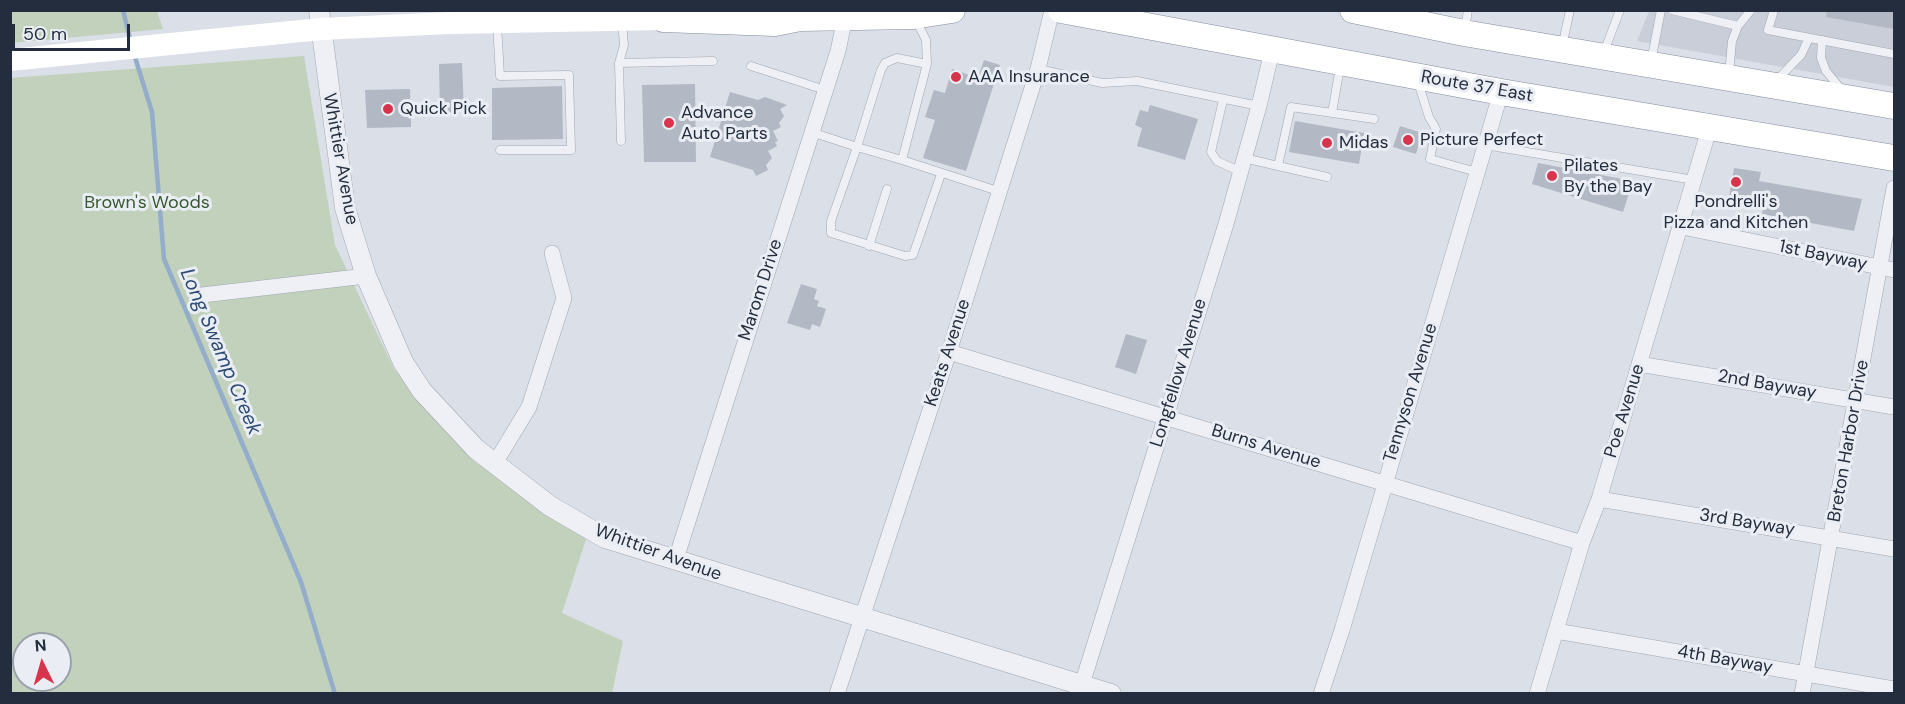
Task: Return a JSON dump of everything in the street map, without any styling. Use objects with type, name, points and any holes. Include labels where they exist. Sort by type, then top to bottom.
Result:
[{"type":"highway","points":[[663,20],[775,22],[793,14],[845,18],[901,16],[952,10]]},
{"type":"highway","name":"Route 37 East","points":[[1061,10],[1501,92],[1894,158]]},
{"type":"highway","points":[[1368,12],[1454,23],[1602,57],[1894,106]]},
{"type":"main road","points":[[10,60],[147,46],[320,20],[497,23],[629,17],[663,20],[712,10]]},
{"type":"street","name":"Keats Avenue","points":[[837,693],[949,352],[1038,69],[1052,10]]},
{"type":"street","name":"Marom Drive","points":[[675,562],[825,90],[845,18]]},
{"type":"street","name":"Whittier Avenue","points":[[320,20],[345,208],[366,276],[403,362],[422,391],[476,449],[550,506],[605,538],[1080,689],[1110,693]]},
{"type":"street","name":"Longfellow Avenue","points":[[1080,689],[1226,224],[1272,51]]},
{"type":"street","name":"Tennyson Avenue","points":[[1321,693],[1342,630],[1501,92]]},
{"type":"street","name":"Poe Avenue","points":[[1537,693],[1682,227],[1710,126]]},
{"type":"street","name":"Breton Harbor Drive","points":[[1802,693],[1856,400],[1888,269],[1894,188]]},
{"type":"street","name":"1st Bayway","points":[[1682,227],[1888,269]]},
{"type":"street","points":[[495,463],[529,407],[564,298],[552,254]]},
{"type":"street","points":[[202,295],[366,276]]},
{"type":"street","name":"Burns Avenue","points":[[949,352],[1582,543]]},
{"type":"street","name":"2nd Bayway","points":[[1639,364],[1894,407]]},
{"type":"street","name":"3rd Bayway","points":[[1599,499],[1894,549]]},
{"type":"street","name":"4th Bayway","points":[[1556,632],[1894,689]]},
{"type":"lane","points":[[1562,49],[1570,10]]},
{"type":"lane","points":[[1602,57],[1620,10]]},
{"type":"lane","points":[[1650,65],[1661,10]]},
{"type":"lane","points":[[1672,10],[1738,26]]},
{"type":"lane","points":[[1728,78],[1732,41],[1738,26],[1751,10]]},
{"type":"lane","points":[[1774,10],[1768,30],[1894,54]]},
{"type":"lane","points":[[901,16],[926,40],[927,64],[902,160]]},
{"type":"lane","points":[[621,141],[619,63],[629,17]]},
{"type":"lane","points":[[497,23],[500,76],[569,75],[571,150],[500,150]]},
{"type":"lane","points":[[1772,85],[1802,55],[1809,38]]},
{"type":"lane","points":[[1822,40],[1821,58],[1826,71],[1849,99]]},
{"type":"lane","points":[[927,64],[897,58],[885,63],[830,230],[834,236],[905,256],[913,255],[941,174]]},
{"type":"lane","points":[[619,63],[713,61]]},
{"type":"lane","points":[[1332,113],[1341,63]]},
{"type":"lane","points":[[751,66],[825,90]]},
{"type":"lane","points":[[1038,69],[1102,83],[1137,81],[1259,106]]},
{"type":"lane","points":[[1416,76],[1429,117],[1436,129],[1430,159],[1478,171]]},
{"type":"lane","points":[[1223,100],[1211,152],[1217,161],[1278,166],[1327,177]]},
{"type":"lane","points":[[1278,166],[1291,107],[1374,119]]},
{"type":"lane","points":[[811,132],[998,191]]},
{"type":"lane","points":[[1485,145],[1695,180]]},
{"type":"lane","points":[[869,246],[887,189]]},
{"type":"shaded area","points":[[1649,11],[1894,11],[1894,87],[1637,41]]},
{"type":"green space","points":[[11,10],[157,11],[163,29],[11,43]]},
{"type":"green space","name":"Brown's Woods","points":[[304,56],[335,245],[394,369],[476,463],[588,533],[562,613],[623,641],[612,693],[11,693],[10,78]]},
{"type":"building","points":[[1827,10],[1894,10],[1894,29],[1826,17]]},
{"type":"building","points":[[984,60],[1000,65],[966,171],[923,158],[935,120],[925,117],[934,90],[945,93],[952,69],[978,78]]},
{"type":"building","points":[[462,63],[464,112],[440,113],[439,64]]},
{"type":"building","name":"Advance Auto Parts","points":[[695,84],[696,162],[644,162],[642,85]]},
{"type":"building","points":[[562,86],[563,139],[492,140],[492,88]]},
{"type":"building","name":"Quick Pick","points":[[410,89],[411,127],[367,128],[365,90]]},
{"type":"building","points":[[730,92],[758,100],[765,97],[787,105],[780,109],[784,116],[779,123],[781,127],[773,131],[778,141],[775,142],[777,146],[768,151],[772,158],[766,165],[768,170],[756,176],[753,170],[710,157]]},
{"type":"building","points":[[1150,105],[1198,119],[1185,160],[1137,146],[1142,128],[1135,125],[1140,110],[1148,112]]},
{"type":"building","name":"Midas","points":[[1295,121],[1364,133],[1359,164],[1289,152]]},
{"type":"building","points":[[1400,126],[1422,133],[1416,154],[1393,147]]},
{"type":"building","points":[[1538,163],[1633,181],[1623,212],[1532,184]]},
{"type":"building","points":[[1734,168],[1761,172],[1759,181],[1862,199],[1854,231],[1762,214],[1763,209],[1728,203]]},
{"type":"building","points":[[801,284],[817,289],[814,299],[819,301],[817,306],[826,309],[820,327],[812,324],[810,330],[787,323]]},
{"type":"building","points":[[1126,334],[1147,340],[1136,374],[1115,367]]},
{"type":"waterway","name":"Long Swamp Creek","points":[[123,10],[131,43]]},
{"type":"waterway","name":"Long Swamp Creek","points":[[134,54],[152,112],[164,259],[301,582],[335,694]]},
{"type":"place","name":"AAA Insurance","points":[[956,77]]},
{"type":"place","name":"Quick Pick","points":[[388,109]]},
{"type":"place","name":"Advance Auto Parts","points":[[669,123]]},
{"type":"place","name":"Picture Perfect","points":[[1408,140]]},
{"type":"place","name":"Midas","points":[[1327,143]]},
{"type":"place","name":"Pilates By the Bay","points":[[1552,176]]},
{"type":"place","name":"Pondrelli's Pizza and Kitchen","points":[[1736,182]]}]
